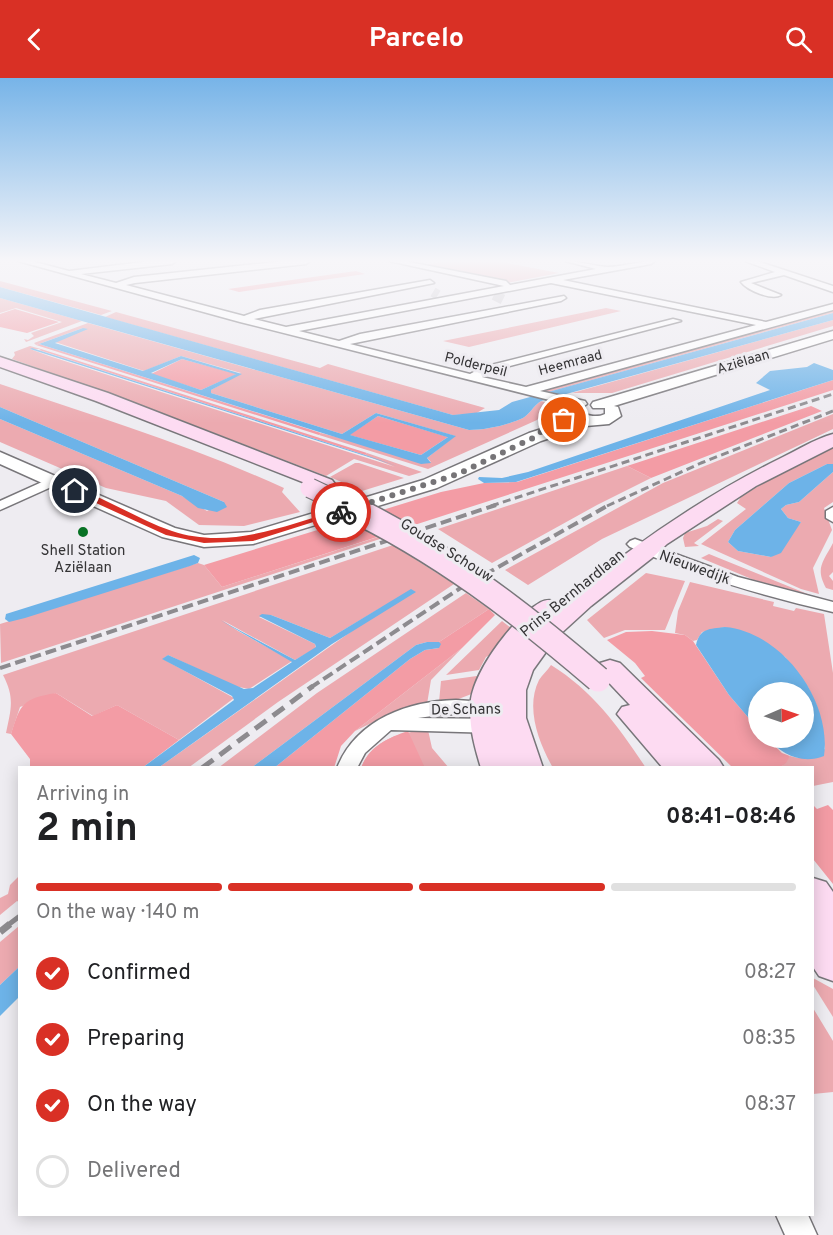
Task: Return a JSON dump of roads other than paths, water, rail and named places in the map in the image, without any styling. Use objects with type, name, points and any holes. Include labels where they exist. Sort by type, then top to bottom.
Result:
[{"type":"main road","name":"Goudse Schouw","points":[[0,362],[102,398],[317,486],[420,545],[467,575],[551,638],[604,674],[663,720],[706,766]]},
{"type":"main road","name":"Goudse Schouw","points":[[0,372],[317,486]]},
{"type":"main road","name":"Prins Bernhardlaan","points":[[497,766],[498,717],[495,668],[510,644],[574,588],[749,482],[833,440]]},
{"type":"main road","name":"Goudse Schouw","points":[[604,674],[679,766]]},
{"type":"main road","points":[[498,717],[526,766]]},
{"type":"main road","points":[[814,894],[833,919]]},
{"type":"street","name":"Polderpeil","points":[[224,315],[546,397],[577,412]]},
{"type":"street","points":[[243,320],[255,315]]},
{"type":"street","points":[[286,330],[343,315]]},
{"type":"street","points":[[340,345],[360,337],[471,315]]},
{"type":"street","points":[[723,315],[768,324]]},
{"type":"street","name":"Heemraad","points":[[524,391],[802,315]]},
{"type":"street","points":[[471,378],[487,369],[676,321]]},
{"type":"street","points":[[658,326],[697,344]]},
{"type":"street","name":"Aziëlaan","points":[[577,412],[609,419],[614,414],[606,407],[833,334]]},
{"type":"street","points":[[0,457],[169,533],[204,541],[232,541],[253,538],[430,484],[535,437],[577,412]]},
{"type":"street","points":[[0,506],[53,481]]},
{"type":"street","points":[[833,512],[833,518]]},
{"type":"street","name":"Nieuwedijk","points":[[648,545],[701,571],[833,607]]},
{"type":"street","name":"De Schans","points":[[347,766],[350,755],[358,746],[373,732],[389,724],[498,717]]},
{"type":"street","points":[[792,1216],[801,1235]]},
{"type":"water","points":[[60,315],[99,315],[453,415],[499,410],[512,402],[826,315],[833,315],[833,320],[541,401],[517,421],[490,428],[469,430]]},
{"type":"water","points":[[83,328],[88,329],[55,343],[143,371],[181,356],[242,374],[211,390],[211,393],[342,434],[376,413],[456,436],[427,458],[431,463],[421,464],[39,344]],"holes":[[[182,359],[235,374],[236,374],[201,390],[151,373]],[[378,416],[447,437],[448,437],[421,455],[350,435]]]},
{"type":"water","points":[[30,349],[365,455],[397,466]]},
{"type":"water","points":[[814,363],[833,370],[833,380],[516,482],[484,483],[478,479],[479,477],[502,478],[528,472],[770,390],[756,383],[770,371],[807,367]]},
{"type":"water","points":[[0,407],[224,502],[227,507],[217,512],[198,508],[182,496],[0,419]]},
{"type":"water","points":[[827,464],[833,464],[833,472],[799,502],[786,505],[781,509],[788,518],[801,522],[781,553],[771,557],[738,551],[728,542],[735,530],[789,483]]},
{"type":"water","points":[[194,555],[200,558],[198,563],[190,566],[25,618],[9,622],[5,619],[6,614]]},
{"type":"water","points":[[411,589],[416,592],[332,644],[161,766],[145,766],[234,700],[232,696],[162,659],[168,655],[244,689],[253,688],[292,662],[220,620],[295,660],[316,647],[315,644],[259,616],[271,615],[330,638]]},
{"type":"water","points":[[725,627],[746,632],[766,642],[783,656],[805,682],[748,682],[748,717],[729,695],[696,645],[700,635],[710,629]]},
{"type":"water","points":[[427,642],[441,644],[439,648],[425,650],[410,659],[276,766],[254,766],[416,645]]},
{"type":"water","points":[[814,699],[820,713],[824,735],[824,756],[800,758],[779,749],[814,748]]},
{"type":"water","points":[[18,968],[18,998],[0,1016],[0,985]]},
{"type":"railway","points":[[491,506],[833,394]]},
{"type":"railway","points":[[608,505],[701,463],[833,411]]},
{"type":"railway","points":[[0,668],[496,505]]},
{"type":"railway","points":[[313,686],[459,589],[608,505]]},
{"type":"railway","points":[[205,766],[313,686]]},
{"type":"railway","points":[[8,925],[18,918]]},
{"type":"railway","points":[[0,932],[10,924]]},
{"type":"place","name":"Shell Station Aziëlaan","points":[[83,532]]}]
